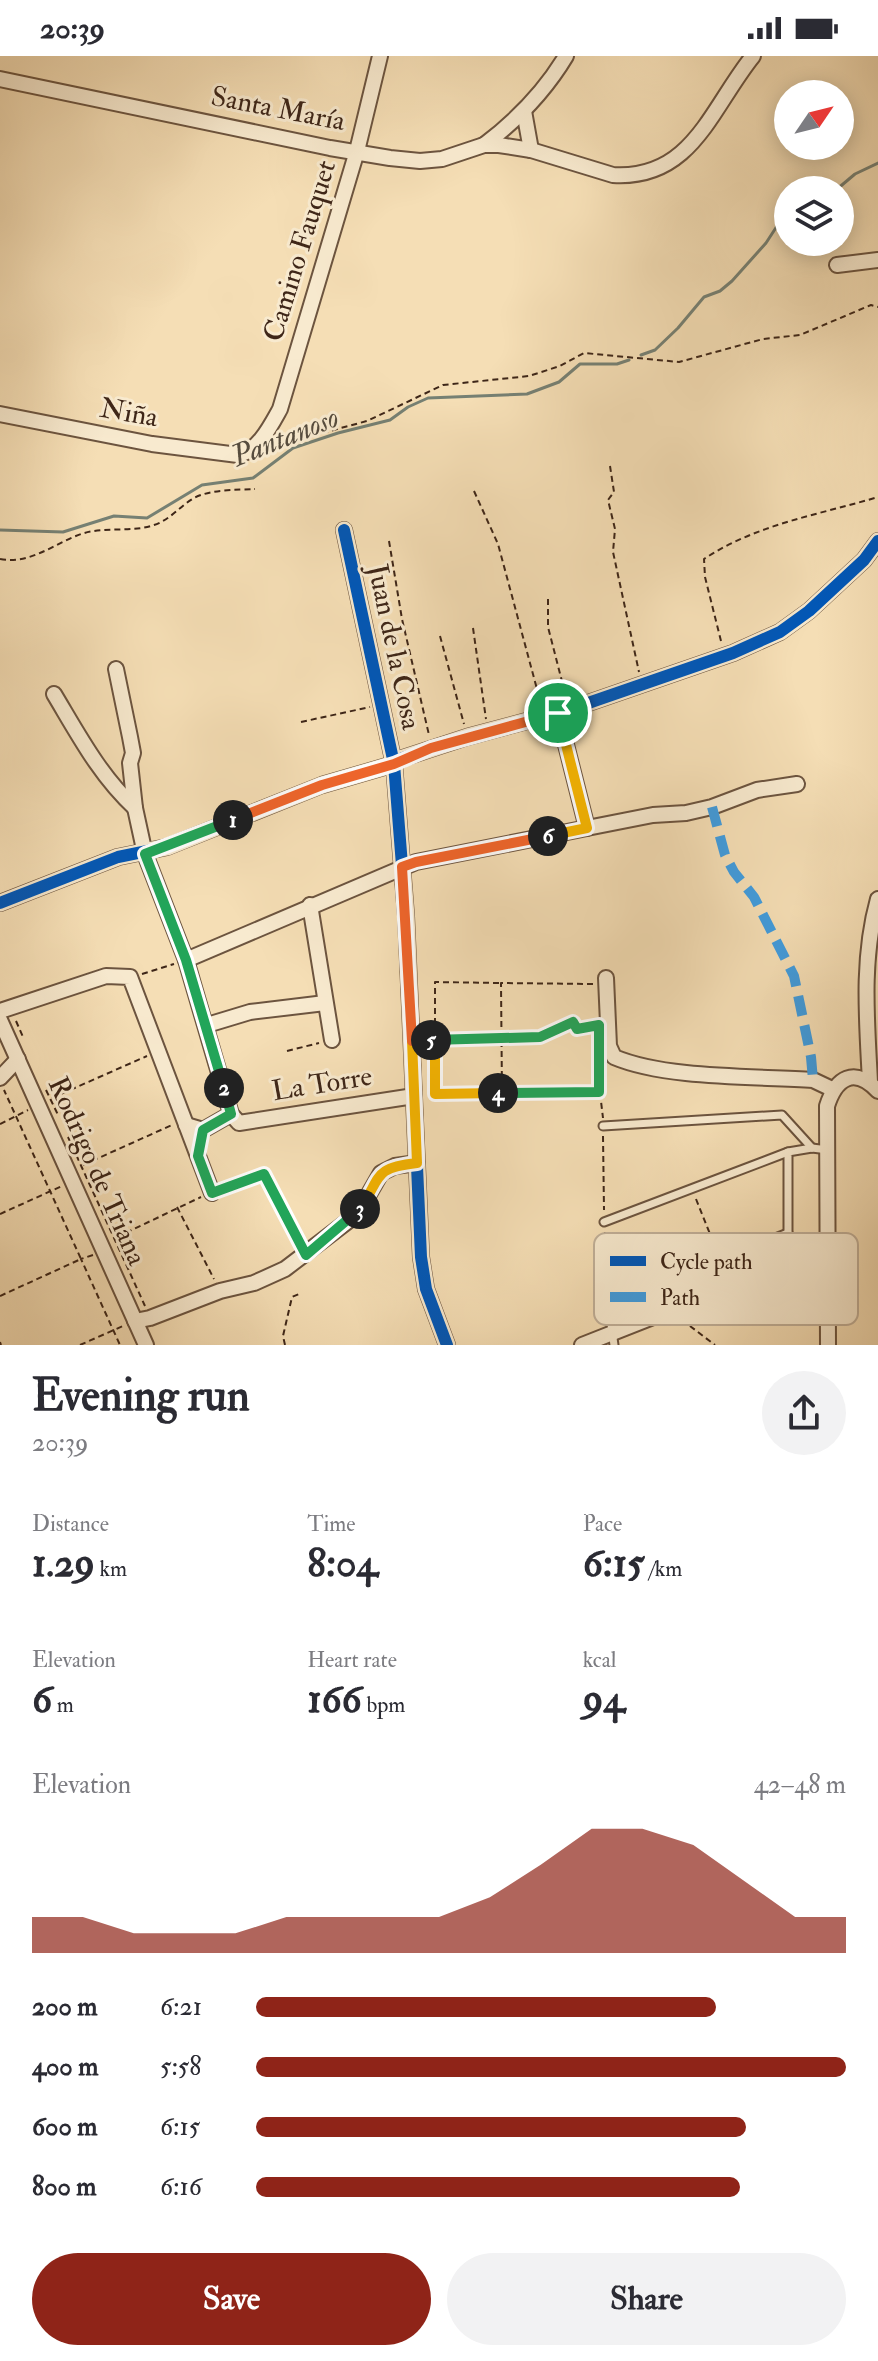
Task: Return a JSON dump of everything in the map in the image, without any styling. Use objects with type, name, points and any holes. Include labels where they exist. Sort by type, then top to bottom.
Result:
[{"type":"street","name":"Camino Fauquet","points":[[249,452],[258,445],[260,437],[280,409],[357,151],[380,56]]},
{"type":"street","points":[[484,145],[524,111],[547,86],[566,56]]},
{"type":"street","points":[[484,145],[531,150],[613,175],[644,175],[686,152],[753,56]]},
{"type":"street","name":"Santa María","points":[[0,79],[330,148],[420,161],[442,159],[484,145]]},
{"type":"street","points":[[524,111],[531,150]]},
{"type":"street","points":[[837,265],[878,260]]},
{"type":"street","name":"Niña","points":[[0,414],[152,444],[238,455],[249,452]]},
{"type":"street","name":"Juan de la Cosa","points":[[344,530],[394,764],[412,1041],[421,1257],[426,1289],[447,1345]]},
{"type":"street","points":[[0,903],[118,857],[145,854],[322,785],[394,764],[431,748],[557,713],[733,653],[780,632],[809,611],[864,560],[878,541]]},
{"type":"street","points":[[116,669],[133,753],[130,763],[135,808],[145,854],[186,960],[235,1118],[203,1130],[185,1122]]},
{"type":"street","points":[[54,694],[94,761],[120,795],[135,808]]},
{"type":"street","points":[[557,713],[587,828]]},
{"type":"street","points":[[186,960],[416,862],[712,807],[757,790],[797,784]]},
{"type":"street","points":[[827,1233],[827,1106],[832,1089],[839,1082],[858,1077],[874,1086],[870,929],[878,899]]},
{"type":"street","points":[[310,905],[332,1040]]},
{"type":"street","points":[[6,1010],[106,976],[130,977],[212,1193]]},
{"type":"street","points":[[602,981],[609,1046],[614,1057],[629,1064],[667,1070],[813,1080],[832,1089]]},
{"type":"street","points":[[207,1025],[250,1012],[325,1003]]},
{"type":"street","name":"Rodrigo de Triana","points":[[0,1020],[23,1054],[45,1102],[74,1181],[110,1244],[143,1320],[146,1345]]},
{"type":"street","points":[[0,1080],[23,1054]]},
{"type":"street","name":"La Torre","points":[[235,1118],[414,1096]]},
{"type":"street","points":[[198,1156],[203,1130]]},
{"type":"street","points":[[143,1320],[220,1291],[270,1277],[306,1255],[359,1210],[381,1173],[395,1166],[417,1163]]},
{"type":"street","points":[[582,1345],[613,1339],[642,1325]]},
{"type":"street","points":[[828,1325],[828,1345]]},
{"type":"lane","points":[[603,1126],[782,1115],[812,1148]]},
{"type":"lane","points":[[604,1222],[788,1152],[812,1148],[828,1150]]},
{"type":"lane","points":[[788,1152],[788,1233]]},
{"type":"path","points":[[249,452],[367,421],[443,385],[529,376],[560,366],[584,353],[679,362],[763,339],[800,335],[871,305],[878,307]]},
{"type":"path","points":[[610,466],[614,492],[608,500],[615,529],[613,552],[642,685]]},
{"type":"path","points":[[0,559],[28,557],[78,535],[104,528],[153,525],[179,511],[196,497],[222,491],[255,489]]},
{"type":"path","points":[[474,491],[498,544],[557,713]]},
{"type":"path","points":[[733,653],[726,651],[720,638],[705,577],[704,559],[735,540],[804,515],[878,497]]},
{"type":"path","points":[[548,599],[557,713]]},
{"type":"path","points":[[473,628],[489,732]]},
{"type":"path","points":[[440,636],[467,737]]},
{"type":"path","points":[[301,722],[382,704]]},
{"type":"path","points":[[130,977],[186,960]]},
{"type":"path","points":[[599,1092],[435,1094],[435,982],[602,981]]},
{"type":"path","points":[[501,983],[502,1093]]},
{"type":"path","points":[[6,1010],[23,1054]]},
{"type":"path","points":[[412,1041],[540,1037],[573,1022],[577,1029],[599,1025]]},
{"type":"path","points":[[287,1051],[332,1040]]},
{"type":"path","points":[[599,1047],[603,1126]]},
{"type":"path","points":[[0,1124],[159,1051]]},
{"type":"path","points":[[0,1080],[120,1345]]},
{"type":"path","points":[[45,1088],[45,1102],[82,1166],[110,1244],[143,1320],[80,1345]]},
{"type":"path","points":[[82,1166],[185,1122]]},
{"type":"path","points":[[0,1296],[81,1259],[177,1207],[264,1174],[306,1255]]},
{"type":"path","points":[[0,1214],[74,1181]]},
{"type":"path","points":[[693,1189],[710,1233]]},
{"type":"path","points":[[177,1207],[220,1291]]},
{"type":"path","points":[[285,1345],[283,1336],[292,1297],[299,1294]]},
{"type":"path","points":[[689,1325],[715,1345]]},
{"type":"path","points":[[699,1345],[705,1337]]},
{"type":"waterway","name":"Pantanoso","points":[[853,176],[878,163]]},
{"type":"waterway","name":"Pantanoso","points":[[641,355],[655,350],[704,297],[720,291],[732,281],[774,231]]},
{"type":"waterway","name":"Pantanoso","points":[[0,530],[63,532],[114,516],[147,518],[202,485],[253,478],[293,448],[390,420],[428,398],[527,394],[559,382],[580,364],[617,364],[629,360]]},
{"type":"marked path","points":[[712,807],[725,855],[754,897],[794,976],[813,1080]]},
{"type":"cycle path","points":[[344,530],[394,764],[406,916],[421,1257],[426,1289],[447,1345]]},
{"type":"cycle path","points":[[0,903],[118,857],[167,847],[322,785],[394,764],[403,758],[467,737],[568,710],[733,653],[780,632],[809,611],[864,560],[878,541]]},
{"type":"route","points":[[558,713],[467,737],[403,758],[394,764],[322,785],[145,854],[186,960],[231,1114],[203,1130],[198,1156],[212,1193],[264,1174],[306,1255],[352,1218],[381,1173],[390,1167],[417,1163],[412,1041],[435,1039],[435,1094],[599,1092],[599,1025],[577,1029],[573,1022],[540,1037],[435,1039],[412,1041],[402,867],[587,828],[558,713]]}]
